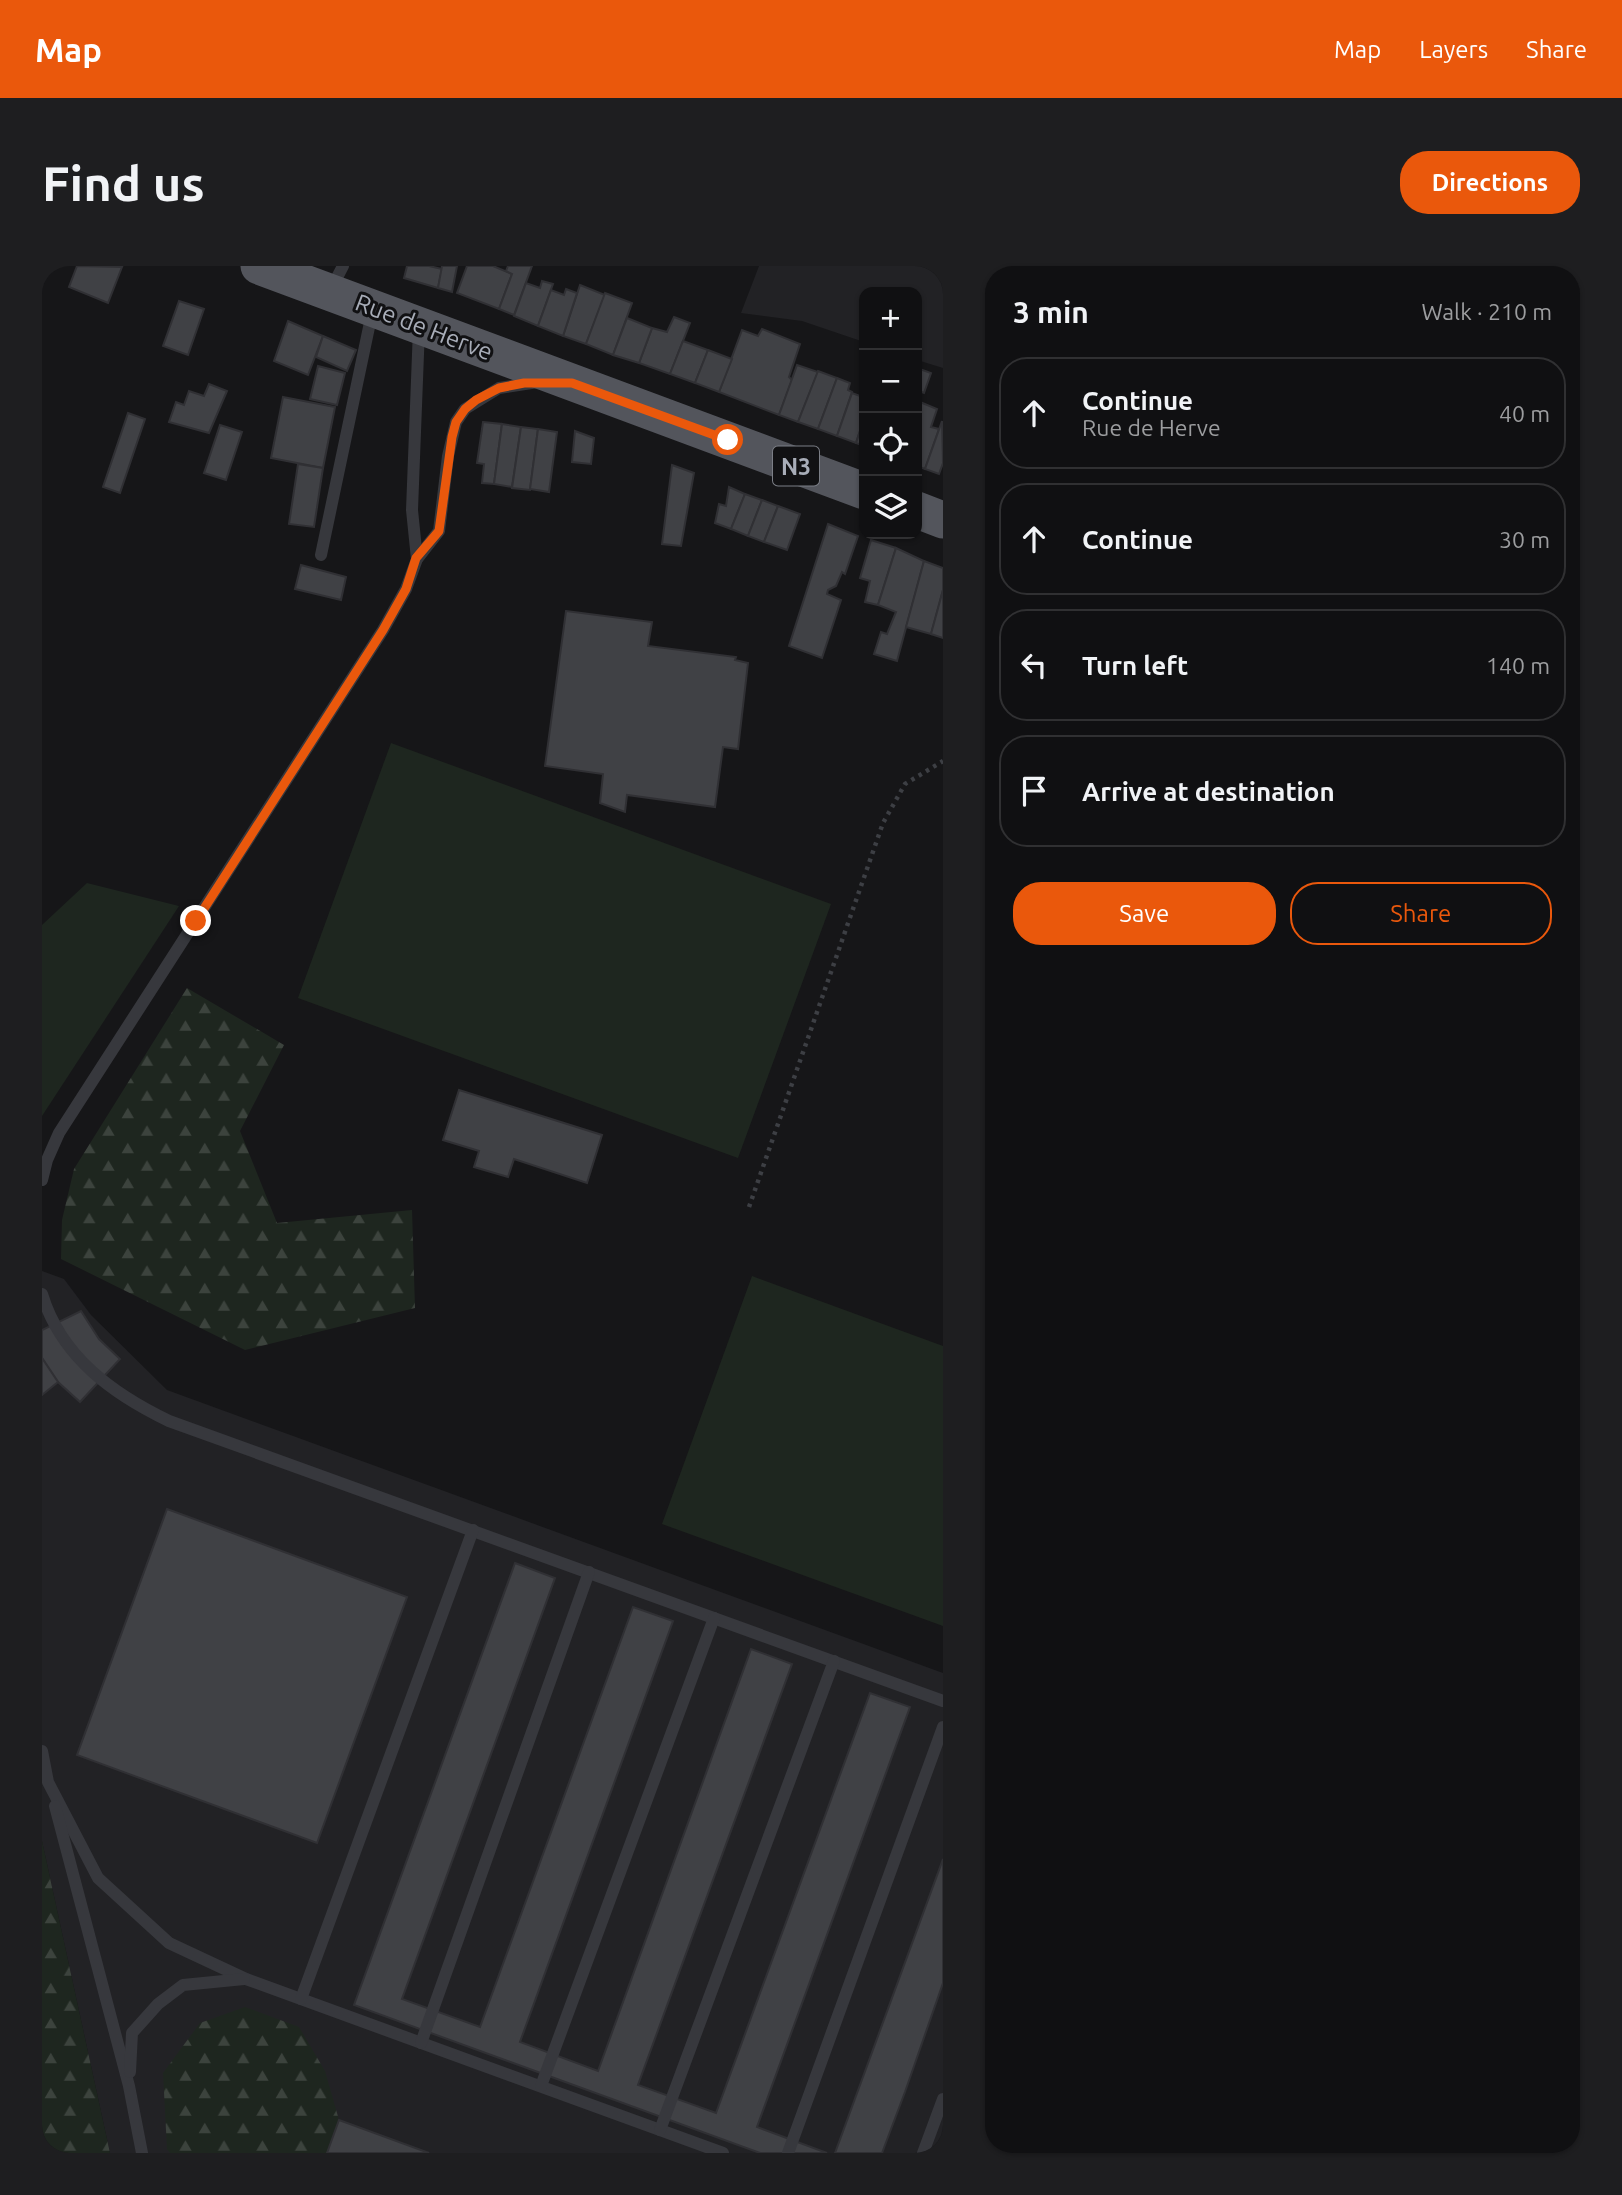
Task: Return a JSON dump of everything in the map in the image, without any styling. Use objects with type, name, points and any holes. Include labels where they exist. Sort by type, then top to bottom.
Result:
[{"type":"main road","name":"Rue de Herve","points":[[259,266],[336,279],[373,309],[859,489]]},
{"type":"main road","points":[[922,512],[943,520]]},
{"type":"lane","points":[[321,555],[373,309]]},
{"type":"lane","points":[[416,558],[412,510],[419,327]]},
{"type":"lane","points":[[42,1180],[47,1160],[59,1133],[383,630],[406,589],[416,558],[439,531],[456,422],[465,409],[499,388],[524,383],[572,383]]},
{"type":"lane","points":[[42,1294],[48,1314],[62,1337],[94,1375],[133,1404],[169,1421],[943,1701]]},
{"type":"lane","points":[[301,1999],[473,1530]]},
{"type":"lane","points":[[421,2043],[589,1572]]},
{"type":"lane","points":[[541,2086],[715,1618]]},
{"type":"lane","points":[[660,2130],[834,1661]]},
{"type":"lane","points":[[788,2153],[943,1727]]},
{"type":"lane","points":[[42,1751],[130,2086],[142,2153]]},
{"type":"lane","points":[[48,1782],[98,1878],[169,1943],[246,1979],[723,2153]]},
{"type":"lane","points":[[130,2086],[132,2033],[158,2004],[183,1985],[246,1979]]},
{"type":"lane","points":[[923,2153],[943,2099]]},
{"type":"path","points":[[749,1207],[883,823],[905,785],[943,761]]},
{"type":"shaded area","points":[[759,266],[943,266],[943,368],[922,362],[922,287],[859,287],[859,340],[802,321],[741,313]]},
{"type":"shaded area","points":[[42,1271],[64,1279],[91,1315],[167,1390],[943,1673],[943,2153],[110,2153],[42,1841]]},
{"type":"green space","points":[[391,743],[831,904],[738,1158],[298,998]]},
{"type":"green space","points":[[87,883],[179,906],[42,1116],[42,925]]},
{"type":"green space","points":[[187,988],[284,1045],[240,1131],[277,1223],[412,1210],[415,1308],[245,1350],[61,1259],[62,1220],[74,1169]]},
{"type":"green space","points":[[752,1276],[943,1346],[943,1626],[662,1524]]},
{"type":"green space","points":[[42,1841],[110,2153],[42,2153]]},
{"type":"green space","points":[[245,2007],[299,2027],[325,2071],[339,2120],[327,2153],[170,2153],[167,2149],[163,2073],[200,2023]]},
{"type":"building","points":[[77,266],[122,267],[108,303],[69,287]]},
{"type":"building","points":[[407,266],[442,269],[438,288],[404,278]]},
{"type":"building","points":[[442,266],[457,266],[452,292],[438,288]]},
{"type":"building","points":[[467,266],[493,266],[512,274],[499,309],[457,293]]},
{"type":"building","points":[[508,266],[532,266],[514,315],[499,309],[512,274],[506,271]]},
{"type":"building","points":[[542,281],[553,284],[538,326],[514,316],[526,283],[540,288]]},
{"type":"building","points":[[580,285],[605,295],[586,344],[563,336]]},
{"type":"building","points":[[566,289],[577,293],[563,336],[538,326],[551,290],[564,295]]},
{"type":"building","points":[[605,293],[632,303],[613,355],[586,344]]},
{"type":"building","points":[[179,301],[204,309],[188,355],[163,346]]},
{"type":"building","points":[[674,317],[690,323],[670,374],[639,363],[652,328],[667,332]]},
{"type":"building","points":[[627,318],[652,328],[639,363],[613,355]]},
{"type":"building","points":[[288,321],[323,336],[308,375],[274,361]]},
{"type":"building","points":[[762,329],[800,344],[789,377],[792,380],[779,415],[719,392],[742,330],[758,336]]},
{"type":"building","points":[[323,336],[356,350],[347,371],[316,357]]},
{"type":"building","points":[[683,341],[708,350],[695,383],[670,374]]},
{"type":"building","points":[[708,350],[732,359],[719,392],[695,383]]},
{"type":"building","points":[[797,365],[818,372],[798,422],[779,415]]},
{"type":"building","points":[[318,366],[345,373],[337,405],[310,399]]},
{"type":"building","points":[[922,370],[931,373],[924,393],[922,392]]},
{"type":"building","points":[[818,371],[837,378],[818,429],[798,422]]},
{"type":"building","points":[[837,378],[850,383],[848,390],[852,392],[837,436],[818,429]]},
{"type":"building","points":[[209,384],[227,391],[209,433],[169,422],[176,402],[184,405],[189,391],[204,396]]},
{"type":"building","points":[[852,393],[859,396],[859,434],[856,443],[837,436]]},
{"type":"building","points":[[283,397],[335,407],[323,468],[271,458]]},
{"type":"building","points":[[922,403],[937,409],[931,427],[939,429],[925,469],[922,468]]},
{"type":"building","points":[[128,413],[145,419],[120,493],[103,487]]},
{"type":"building","points":[[942,421],[943,463],[939,474],[925,469]]},
{"type":"building","points":[[483,422],[502,424],[494,484],[482,483],[484,464],[477,463]]},
{"type":"building","points":[[502,424],[521,427],[512,487],[494,484]]},
{"type":"building","points":[[220,425],[242,432],[226,480],[204,473]]},
{"type":"building","points":[[521,427],[538,429],[530,490],[512,488]]},
{"type":"building","points":[[538,429],[557,432],[549,492],[530,489]]},
{"type":"building","points":[[575,431],[594,438],[591,464],[572,462]]},
{"type":"building","points":[[298,464],[323,468],[314,527],[289,524]]},
{"type":"building","points":[[672,465],[694,473],[681,546],[662,544]]},
{"type":"building","points":[[729,487],[745,494],[731,529],[715,523],[719,504],[726,506]]},
{"type":"building","points":[[745,494],[762,500],[748,536],[731,529]]},
{"type":"building","points":[[762,500],[778,506],[764,542],[748,536]]},
{"type":"building","points":[[778,506],[800,514],[787,550],[764,542]]},
{"type":"building","points":[[828,524],[858,536],[845,574],[842,572],[836,586],[828,590],[827,594],[841,600],[822,658],[789,646]]},
{"type":"building","points":[[871,540],[896,548],[878,605],[865,602],[870,581],[860,578]]},
{"type":"building","points":[[896,548],[924,561],[897,661],[874,654],[881,632],[887,634],[896,612],[878,605]]},
{"type":"building","points":[[924,561],[943,568],[943,590],[931,634],[906,627]]},
{"type":"building","points":[[301,565],[346,577],[341,600],[295,589]]},
{"type":"building","points":[[943,590],[943,638],[931,634]]},
{"type":"building","points":[[566,611],[652,622],[648,646],[736,657],[735,660],[748,663],[738,749],[723,747],[715,807],[627,795],[625,812],[600,803],[603,774],[545,766]]},
{"type":"building","points":[[459,1090],[602,1135],[587,1183],[514,1159],[508,1177],[474,1167],[479,1151],[443,1140]]},
{"type":"building","points":[[81,1311],[99,1339],[120,1359],[80,1402],[58,1382],[42,1358],[42,1330]]},
{"type":"building","points":[[42,1358],[58,1382],[42,1395]]},
{"type":"building","points":[[167,1509],[407,1597],[317,1843],[77,1755]]},
{"type":"building","points":[[515,1563],[555,1578],[402,1999],[480,2027],[633,1607],[673,1621],[520,2042],[598,2071],[751,1649],[792,1664],[638,2085],[716,2113],[870,1693],[910,1707],[757,2127],[827,2153],[760,2153],[354,2005]]},
{"type":"building","points":[[943,1859],[943,1983],[905,2092],[882,2153],[835,2153]]},
{"type":"building","points":[[339,2120],[429,2153],[327,2153]]},
{"type":"route","points":[[196,921],[383,630],[406,589],[416,558],[439,531],[452,437],[456,422],[465,409],[499,388],[524,383],[572,383],[728,440]]}]
